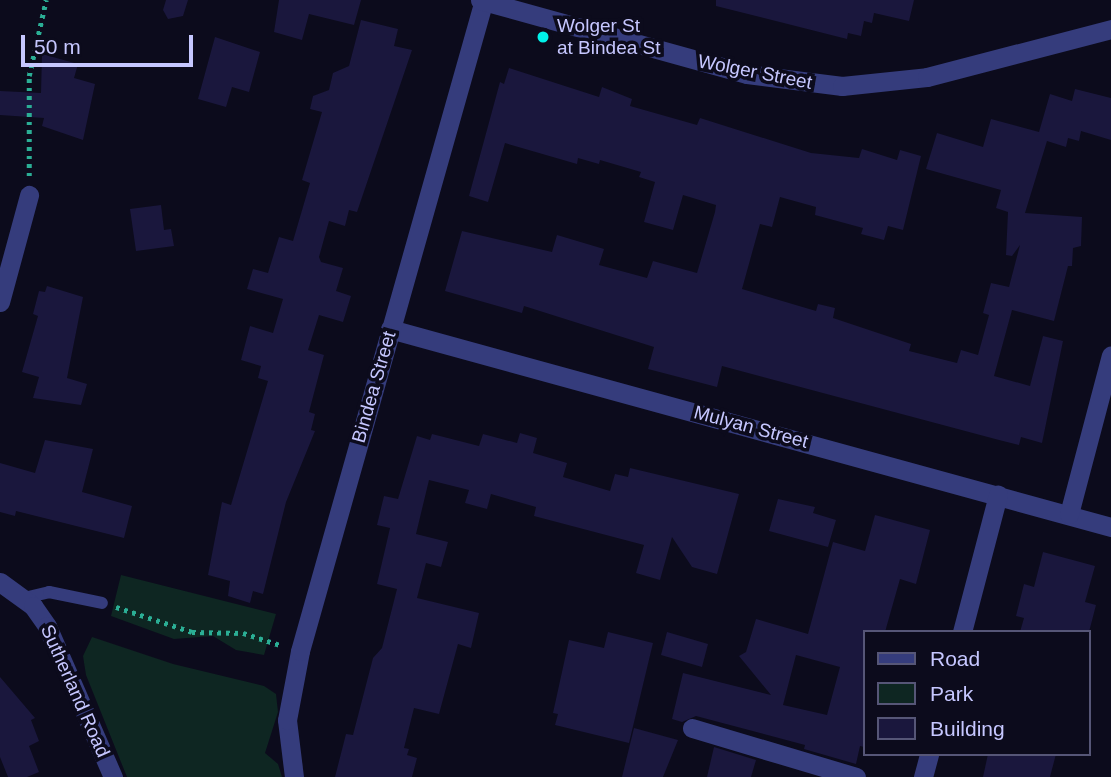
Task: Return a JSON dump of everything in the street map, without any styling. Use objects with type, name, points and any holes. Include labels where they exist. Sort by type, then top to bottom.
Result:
[{"type":"street","name":"Wolger Street","points":[[482,0],[747,74],[842,86],[927,77],[1111,29]]},
{"type":"street","name":"Bindea Street","points":[[294,777],[287,720],[300,651],[482,0]]},
{"type":"street","points":[[0,302],[29,195]]},
{"type":"street","name":"Mulyan Street","points":[[390,329],[1111,527]]},
{"type":"street","points":[[1069,514],[1111,355]]},
{"type":"street","points":[[963,630],[998,495]]},
{"type":"street","name":"Sutherland Road","points":[[0,582],[24,598],[47,626],[113,777]]},
{"type":"street","points":[[692,728],[856,777]]},
{"type":"street","points":[[923,777],[928,756]]},
{"type":"lane","points":[[24,598],[49,592],[102,603]]},
{"type":"path","points":[[29,195],[29,76],[46,0]]},
{"type":"path","points":[[102,603],[192,632],[243,633],[300,651]]},
{"type":"green space","points":[[121,575],[276,614],[264,655],[236,650],[213,636],[174,639],[111,616]]},
{"type":"green space","points":[[92,637],[173,664],[264,686],[276,694],[278,712],[265,753],[278,764],[282,777],[127,777],[86,675],[83,656]]},
{"type":"building","points":[[166,0],[188,0],[183,16],[168,19],[163,10]]},
{"type":"building","points":[[279,0],[361,0],[354,25],[309,14],[302,40],[274,32]]},
{"type":"building","points":[[716,0],[914,0],[909,21],[874,13],[872,23],[864,21],[861,36],[848,33],[847,39],[716,6]]},
{"type":"building","points":[[361,20],[398,29],[394,46],[412,50],[357,212],[349,210],[345,226],[329,221],[319,257],[321,262],[343,268],[336,291],[351,296],[343,322],[319,315],[308,350],[324,355],[309,412],[315,414],[311,430],[315,431],[286,502],[263,594],[253,591],[250,603],[228,596],[230,581],[208,575],[222,502],[231,505],[268,381],[258,378],[261,366],[241,360],[250,326],[273,333],[283,299],[247,289],[253,269],[268,273],[279,237],[293,241],[310,183],[302,180],[322,112],[310,109],[313,96],[329,90],[333,73],[349,66]]},
{"type":"building","points":[[215,37],[260,52],[249,92],[232,87],[226,107],[198,99]]},
{"type":"building","points":[[42,54],[78,64],[74,78],[95,84],[83,140],[42,126],[44,118],[0,115],[0,91],[41,93]]},
{"type":"building","points":[[509,68],[599,97],[602,87],[632,99],[630,106],[697,125],[700,118],[811,153],[859,158],[862,149],[897,160],[900,150],[921,156],[903,230],[888,226],[884,240],[861,234],[863,228],[815,215],[816,207],[780,197],[772,227],[760,224],[742,289],[816,311],[818,304],[835,308],[833,318],[911,344],[909,351],[957,363],[961,350],[978,355],[989,315],[983,313],[991,283],[1009,287],[1020,245],[1012,256],[1006,255],[1008,212],[996,208],[1001,190],[926,169],[937,133],[983,147],[991,119],[1039,132],[1050,94],[1072,101],[1075,89],[1111,98],[1111,140],[1081,131],[1079,141],[1068,138],[1066,147],[1047,141],[1025,213],[1082,217],[1081,246],[1073,248],[1072,266],[1068,266],[1054,321],[1012,310],[994,376],[1030,386],[1043,336],[1063,341],[1042,443],[1021,437],[1019,445],[722,366],[717,387],[648,369],[654,347],[524,306],[522,313],[445,291],[462,231],[552,252],[557,235],[604,249],[599,265],[647,278],[653,261],[697,273],[715,212],[716,205],[683,195],[673,230],[644,222],[655,182],[639,177],[641,172],[600,160],[599,164],[578,158],[577,164],[505,143],[488,202],[469,196],[500,82],[504,84]]},
{"type":"building","points":[[161,205],[164,230],[171,229],[174,246],[136,251],[130,209]]},
{"type":"building","points":[[47,286],[83,297],[67,378],[87,384],[81,405],[33,398],[39,377],[22,372],[38,316],[33,314],[39,291],[45,292]]},
{"type":"building","points":[[520,433],[537,438],[533,453],[567,463],[563,477],[610,491],[615,474],[628,477],[630,468],[739,494],[717,574],[692,567],[672,537],[660,580],[636,573],[644,545],[534,516],[536,507],[491,494],[487,509],[465,503],[469,490],[429,480],[416,534],[448,542],[441,567],[426,563],[417,598],[479,613],[471,648],[458,644],[439,714],[414,708],[404,748],[409,749],[407,755],[417,758],[412,777],[335,777],[346,734],[353,735],[373,658],[382,648],[397,589],[377,584],[390,528],[377,525],[384,496],[398,499],[417,436],[430,440],[432,434],[479,446],[483,434],[517,443]]},
{"type":"building","points":[[45,440],[93,449],[82,492],[132,506],[124,538],[16,511],[15,516],[0,512],[0,463],[35,473]]},
{"type":"building","points":[[778,499],[815,507],[813,513],[836,520],[828,547],[769,531]]},
{"type":"building","points":[[875,515],[930,530],[916,584],[900,579],[886,630],[862,630],[862,746],[856,764],[804,749],[805,745],[696,716],[682,722],[672,719],[683,673],[771,695],[739,656],[746,652],[756,619],[808,634],[833,542],[865,551]],"holes":[[[796,655],[840,667],[827,715],[783,705]]]},
{"type":"building","points":[[1043,552],[1095,566],[1085,602],[1096,605],[1090,630],[1021,630],[1024,618],[1016,616],[1024,584],[1034,587]]},
{"type":"building","points":[[608,632],[653,643],[629,743],[555,725],[558,714],[553,713],[569,640],[604,648]]},
{"type":"building","points":[[667,632],[708,644],[702,667],[661,655]]},
{"type":"building","points":[[0,677],[35,718],[31,720],[39,741],[29,746],[39,772],[27,777],[8,777],[0,757]]},
{"type":"building","points":[[634,728],[678,740],[663,777],[622,777]]},
{"type":"building","points":[[714,747],[756,760],[751,777],[707,777]]},
{"type":"building","points":[[988,756],[1055,756],[1050,777],[983,777]]},
{"type":"place","name":"Wolger St at Bindea St","points":[[543,37]]}]
